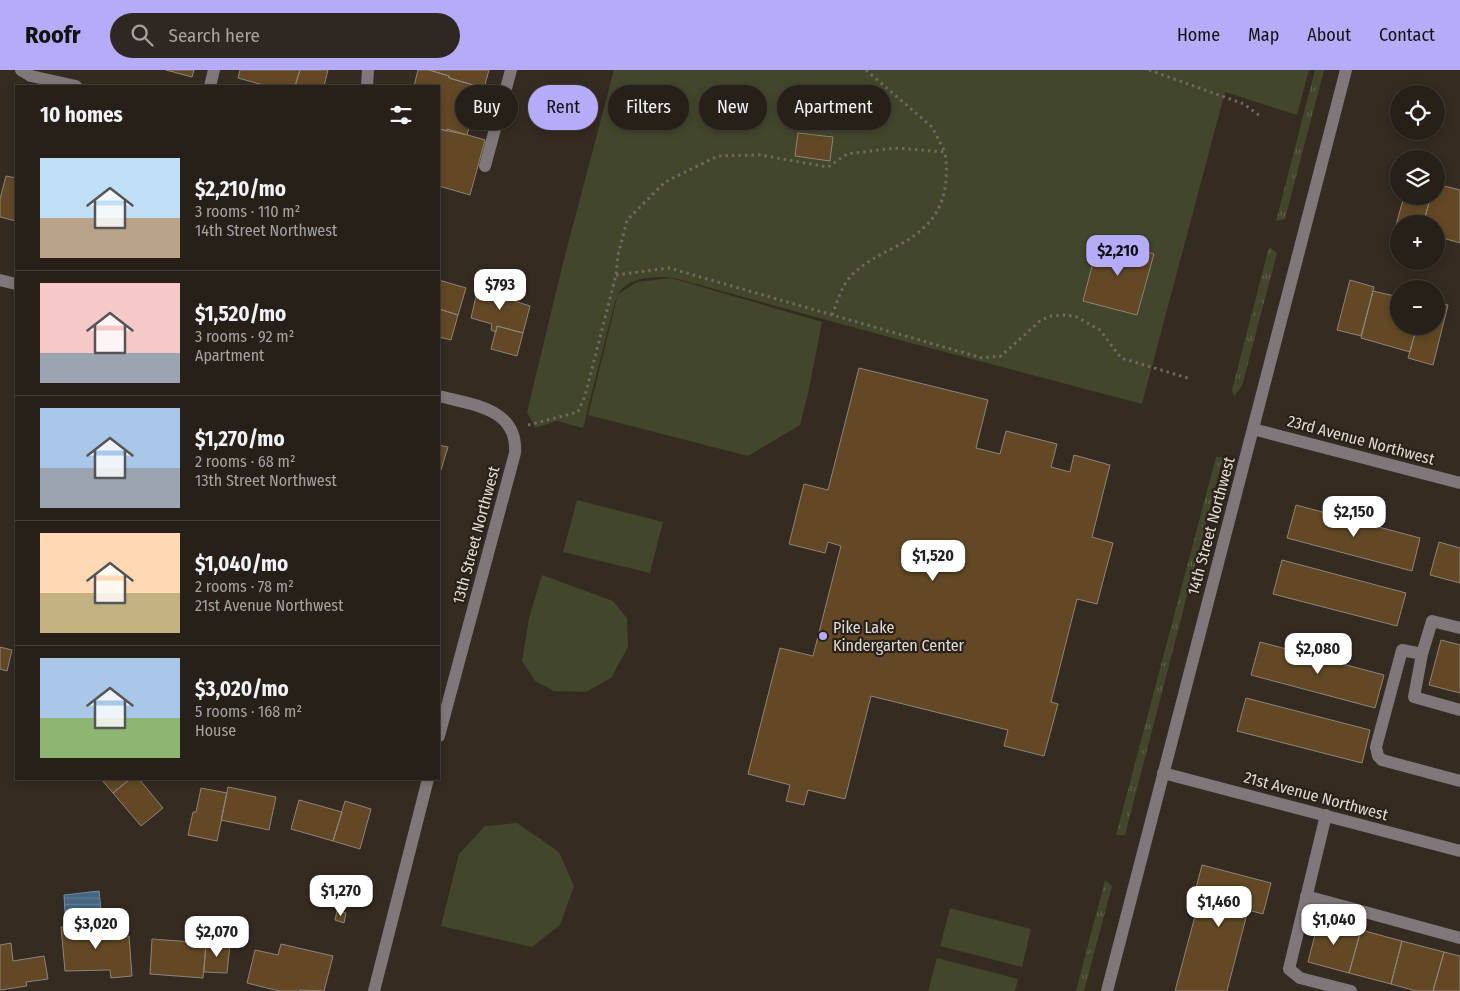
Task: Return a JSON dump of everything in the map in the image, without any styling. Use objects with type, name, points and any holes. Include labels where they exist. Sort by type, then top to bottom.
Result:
[{"type":"street","points":[[21,70],[31,76],[72,85]]},
{"type":"street","points":[[210,85],[214,70]]},
{"type":"street","points":[[367,85],[368,70]]},
{"type":"street","points":[[485,166],[511,70]]},
{"type":"street","name":"14th Street Northwest","points":[[1107,991],[1346,70]]},
{"type":"street","points":[[0,280],[15,284]]},
{"type":"street","points":[[440,396],[490,410],[504,419],[512,430]]},
{"type":"street","name":"23rd Avenue Northwest","points":[[1253,429],[1460,483]]},
{"type":"street","name":"13th Street Northwest","points":[[440,732],[515,453],[516,440],[512,430]]},
{"type":"street","points":[[1460,628],[1432,621],[1422,654],[1414,697],[1460,710]]},
{"type":"street","points":[[1422,654],[1402,650],[1376,747],[1378,756],[1382,760],[1460,781]]},
{"type":"street","name":"21st Avenue Northwest","points":[[1163,773],[1460,851]]},
{"type":"street","points":[[374,991],[428,780]]},
{"type":"street","points":[[1326,815],[1289,969],[1300,978],[1351,991]]},
{"type":"street","points":[[1306,896],[1460,938]]},
{"type":"path","points":[[832,316],[848,279],[878,256],[899,246],[922,230],[932,220],[940,206],[946,189],[948,170],[946,152],[932,127],[866,70]]},
{"type":"path","points":[[1149,70],[1244,104],[1260,116]]},
{"type":"path","points":[[512,430],[538,421],[578,412],[585,396],[616,275],[618,255],[627,220],[665,182],[718,156],[760,155],[828,167],[847,154],[885,149],[946,152]]},
{"type":"path","points":[[616,275],[668,268],[982,358],[1001,356],[1041,320],[1051,316],[1077,316],[1100,330],[1121,358],[1191,379]]},
{"type":"green space","points":[[614,70],[1309,70],[1297,115],[1225,92],[1142,404],[674,278],[651,277],[636,280],[623,288],[618,294],[583,428],[557,421],[535,428],[527,412],[564,259],[608,93],[608,130],[689,130],[689,85],[610,85]]},
{"type":"green space","points":[[1315,70],[1324,70],[1285,219],[1276,221]]},
{"type":"green space","points":[[1269,247],[1277,253],[1242,386],[1234,396],[1232,390]]},
{"type":"green space","points":[[671,278],[822,322],[800,425],[748,456],[588,415],[618,294],[637,282]]},
{"type":"green space","points":[[1216,457],[1223,457],[1125,835],[1116,835]]},
{"type":"green space","points":[[577,500],[663,522],[650,573],[563,552]]},
{"type":"green space","points":[[542,575],[613,601],[627,618],[628,647],[611,678],[586,692],[554,691],[535,681],[522,661],[529,618]]},
{"type":"green space","points":[[517,823],[559,852],[574,886],[560,925],[532,947],[441,926],[459,854],[485,826]]},
{"type":"green space","points":[[1105,880],[1112,886],[1084,991],[1076,991]]},
{"type":"green space","points":[[950,908],[1031,929],[1022,967],[940,946]]},
{"type":"green space","points":[[937,958],[1018,979],[1015,991],[928,991]]},
{"type":"water","points":[[99,891],[101,909],[65,913],[64,895]]},
{"type":"building","points":[[166,70],[194,70],[192,77]]},
{"type":"building","points":[[240,70],[300,70],[295,85],[263,85],[238,78]]},
{"type":"building","points":[[300,70],[328,70],[324,85],[295,85]]},
{"type":"building","points":[[418,70],[429,70],[473,85],[455,85],[455,130],[468,130],[467,135],[440,129],[440,85],[414,85]]},
{"type":"building","points":[[429,70],[489,70],[485,85],[474,85],[449,78],[449,76]]},
{"type":"building","points":[[440,129],[447,131],[447,129],[485,140],[470,195],[440,186]]},
{"type":"building","points":[[798,133],[833,137],[830,161],[795,156]]},
{"type":"building","points":[[6,176],[15,178],[15,221],[0,217],[0,199]]},
{"type":"building","points":[[1445,186],[1460,190],[1460,243],[1445,239],[1445,215],[1426,215],[1428,205],[1445,205]]},
{"type":"building","points":[[1402,205],[1428,205],[1426,215],[1399,215]]},
{"type":"building","points":[[1099,239],[1154,254],[1137,315],[1083,301]]},
{"type":"building","points":[[440,280],[466,288],[458,315],[440,309]]},
{"type":"building","points":[[1350,280],[1374,287],[1361,336],[1337,330]]},
{"type":"building","points":[[478,288],[515,298],[514,301],[530,306],[523,333],[497,326],[496,332],[491,330],[492,324],[471,318]]},
{"type":"building","points":[[1373,291],[1390,295],[1390,335],[1415,335],[1410,352],[1361,338]]},
{"type":"building","points":[[1445,304],[1448,305],[1445,317]]},
{"type":"building","points":[[440,309],[458,315],[451,340],[440,337]]},
{"type":"building","points":[[497,326],[523,333],[517,356],[491,349]]},
{"type":"building","points":[[1414,335],[1440,335],[1433,365],[1408,358]]},
{"type":"building","points":[[859,368],[988,400],[976,448],[1000,454],[1006,431],[1057,444],[1051,467],[1070,472],[1074,455],[1110,465],[1092,537],[1113,543],[1097,604],[1077,599],[1051,702],[1058,704],[1044,756],[1004,746],[1008,730],[871,696],[845,799],[808,790],[804,805],[786,801],[790,785],[748,774],[780,648],[813,656],[841,546],[828,542],[825,553],[789,544],[804,484],[828,490]]},
{"type":"building","points":[[440,445],[448,447],[440,470]]},
{"type":"building","points":[[1296,505],[1420,538],[1412,571],[1287,538]]},
{"type":"building","points":[[1439,542],[1460,548],[1460,583],[1430,575]]},
{"type":"building","points":[[1282,560],[1406,593],[1397,626],[1273,594]]},
{"type":"building","points":[[1441,640],[1460,645],[1460,693],[1429,685]]},
{"type":"building","points":[[1260,642],[1384,675],[1375,708],[1251,675]]},
{"type":"building","points":[[0,647],[12,650],[7,671],[0,669]]},
{"type":"building","points":[[1246,698],[1370,730],[1362,763],[1237,731]]},
{"type":"building","points":[[102,780],[129,780],[113,793]]},
{"type":"building","points":[[129,780],[140,780],[163,808],[141,826],[113,793]]},
{"type":"building","points":[[228,787],[276,797],[269,830],[221,820]]},
{"type":"building","points":[[201,788],[227,793],[217,841],[188,835],[193,812],[196,812]]},
{"type":"building","points":[[299,800],[342,812],[333,841],[291,829]]},
{"type":"building","points":[[345,801],[371,809],[360,849],[333,841]]},
{"type":"building","points":[[1202,865],[1271,883],[1263,914],[1248,910],[1227,991],[1175,991],[1202,890],[1196,888]]},
{"type":"building","points":[[337,911],[346,913],[344,923],[335,920]]},
{"type":"building","points":[[1319,919],[1361,930],[1349,973],[1308,962]]},
{"type":"building","points":[[115,923],[116,937],[129,936],[132,976],[111,978],[110,970],[65,971],[61,927]]},
{"type":"building","points":[[1361,930],[1402,941],[1391,984],[1349,973]]},
{"type":"building","points":[[152,939],[206,943],[203,978],[150,974]]},
{"type":"building","points":[[1402,941],[1444,952],[1433,991],[1416,991],[1391,984]]},
{"type":"building","points":[[11,943],[13,961],[44,956],[48,979],[26,982],[27,986],[0,990],[0,945]]},
{"type":"building","points":[[206,943],[230,945],[227,973],[204,972]]},
{"type":"building","points":[[281,944],[333,956],[324,991],[279,991],[247,983],[255,950],[278,955]]},
{"type":"building","points":[[1444,952],[1460,956],[1460,991],[1433,991]]},
{"type":"place","name":"Pike Lake Kindergarten Center","points":[[823,636]]}]
